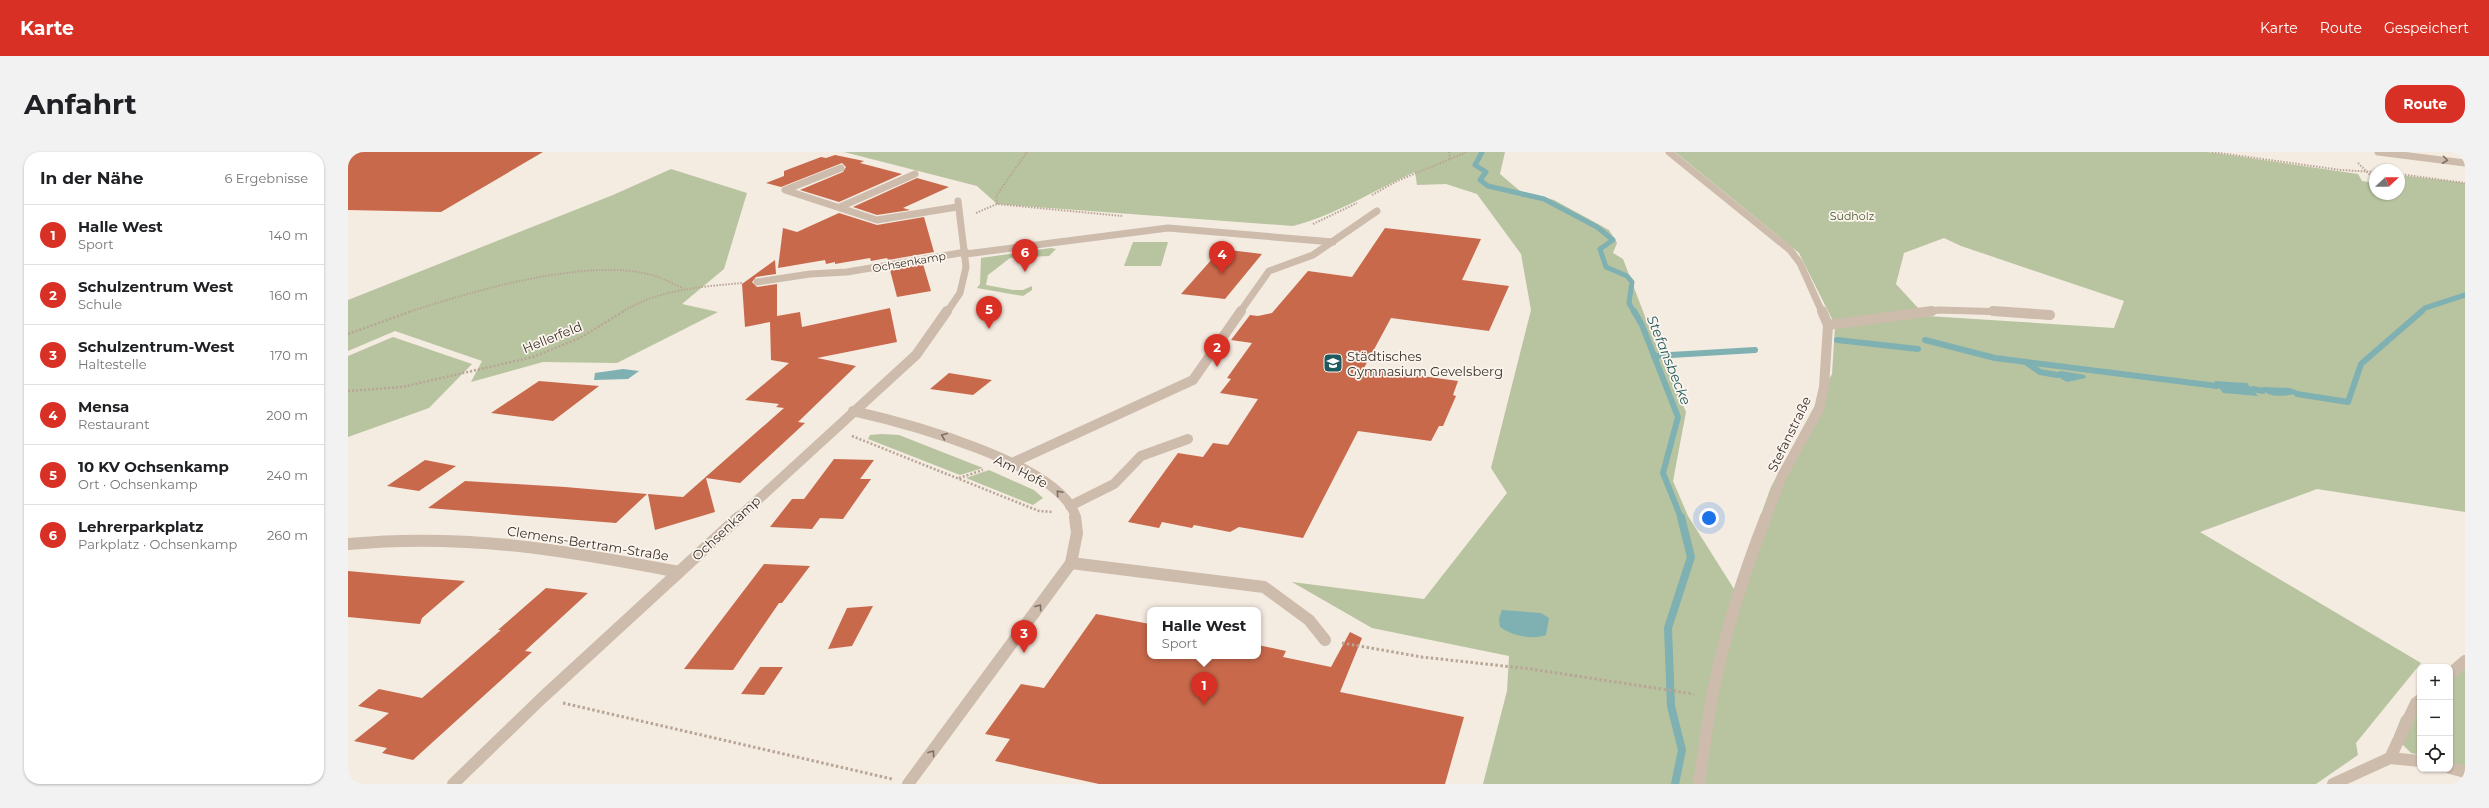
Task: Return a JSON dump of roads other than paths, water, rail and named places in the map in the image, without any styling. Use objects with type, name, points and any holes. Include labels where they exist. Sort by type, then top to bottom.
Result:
[{"type":"street","name":"Stefanstraße","points":[[1670,152],[1790,250],[1800,263],[1828,325],[1824,387],[1819,408],[1782,476],[1752,553],[1725,639],[1712,696],[1699,784]]},
{"type":"street","points":[[2378,152],[2465,163]]},
{"type":"street","name":"Ochsenkamp","points":[[453,784],[542,698],[680,572],[852,411],[916,355],[938,328],[960,293],[966,267],[966,253],[958,220],[958,204],[877,220],[785,190],[841,168]]},
{"type":"street","points":[[840,207],[915,174]]},
{"type":"street","points":[[1010,464],[1193,380],[1269,271],[1313,254],[1377,211]]},
{"type":"street","points":[[966,253],[1168,228],[1333,242]]},
{"type":"street","name":"Ochsenkamp","points":[[757,282],[810,274],[847,272],[966,253]]},
{"type":"street","points":[[1828,325],[1939,310],[1980,310],[2050,316]]},
{"type":"street","name":"Am Hofe","points":[[852,411],[927,429],[1035,475],[1055,488],[1073,510]]},
{"type":"street","points":[[909,783],[1071,563],[1077,536],[1073,510],[1114,484],[1141,456],[1188,439]]},
{"type":"street","name":"Clemens-Bertram-Straße","points":[[348,544],[406,539],[458,538],[537,546],[680,572]]},
{"type":"street","points":[[1071,563],[1264,587],[1309,620],[1325,640]]},
{"type":"street","points":[[2453,671],[2465,661]]},
{"type":"street","points":[[2390,758],[2417,702]]},
{"type":"street","points":[[2333,784],[2390,758],[2417,761]]},
{"type":"street","points":[[2453,769],[2465,772]]},
{"type":"water","points":[[623,369],[639,371],[628,379],[594,380],[595,373]]},
{"type":"water","points":[[2061,371],[2085,375],[2086,378],[2067,382],[2058,377],[2057,372]]},
{"type":"water","points":[[2214,381],[2247,383],[2258,396],[2223,393]]},
{"type":"water","points":[[2262,387],[2290,388],[2298,391],[2297,394],[2277,396],[2268,394]]},
{"type":"water","points":[[1502,610],[1541,613],[1549,618],[1546,635],[1528,637],[1510,633],[1500,627],[1499,618]]},
{"type":"waterway","name":"Stefansbecke","points":[[1482,152],[1475,165],[1486,172],[1480,180],[1488,186],[1544,199],[1597,227],[1613,240],[1600,249],[1606,267],[1627,276],[1632,282],[1629,303],[1634,312]]},
{"type":"waterway","points":[[2422,311],[2425,308],[2465,295]]},
{"type":"waterway","name":"Stefansbecke","points":[[1634,311],[1642,325],[1654,356]]},
{"type":"waterway","points":[[2297,394],[2348,402],[2361,364],[2422,311]]},
{"type":"waterway","points":[[1837,340],[1918,349]]},
{"type":"waterway","points":[[1925,340],[1995,358],[2217,386]]},
{"type":"waterway","points":[[1654,356],[1755,350]]},
{"type":"waterway","name":"Stefansbecke","points":[[1654,356],[1678,417],[1663,473],[1681,518]]},
{"type":"waterway","points":[[2027,363],[2040,372],[2057,375]]},
{"type":"waterway","points":[[2253,389],[2263,391]]},
{"type":"waterway","name":"Stefansbecke","points":[[1675,784],[1682,750],[1671,706],[1668,628],[1691,557],[1681,517]]},
{"type":"place","name":"Lehrerparkplatz","points":[[1025,272]]},
{"type":"place","name":"Mensa","points":[[1222,274]]},
{"type":"place","name":"10 KV Ochsenkamp","points":[[989,329]]},
{"type":"place","name":"Städtisches Gymnasium Gevelsberg","points":[[1333,363]]},
{"type":"place","name":"Schulzentrum West","points":[[1217,367]]},
{"type":"place","name":"Schulzentrum-West","points":[[1024,653]]},
{"type":"place","name":"Halle West","points":[[1204,705]]},
{"type":"park label","name":"Südholz","points":[[1852,216]]}]
